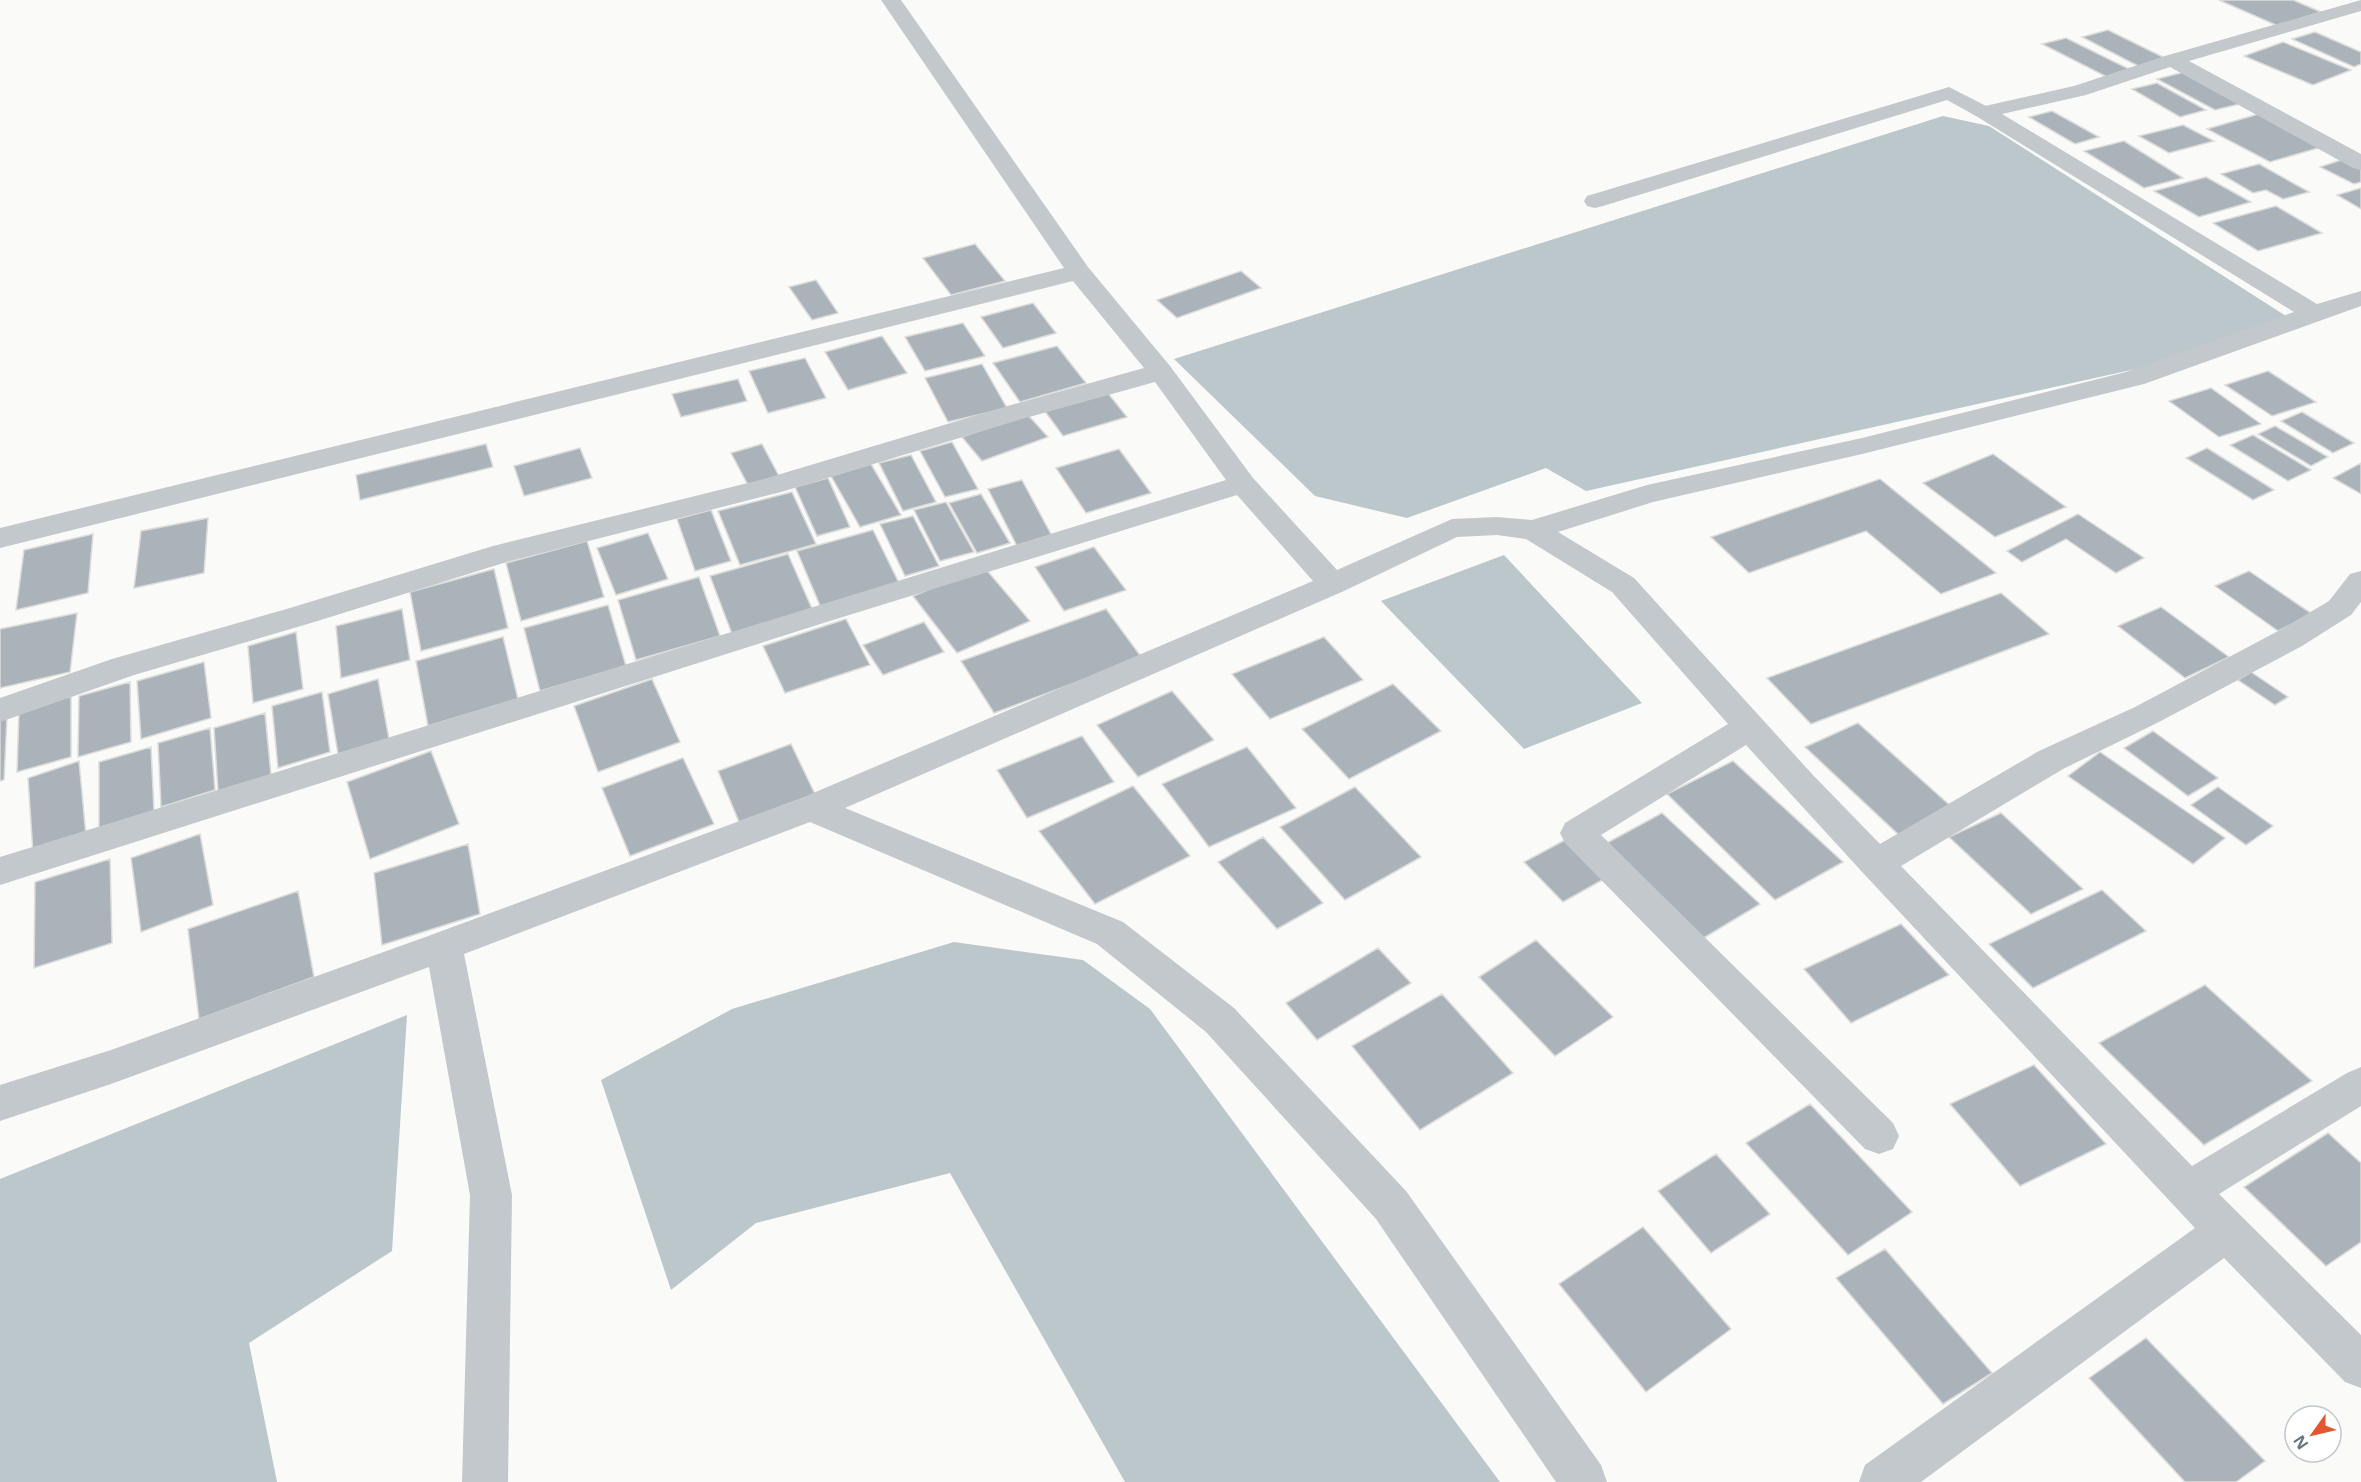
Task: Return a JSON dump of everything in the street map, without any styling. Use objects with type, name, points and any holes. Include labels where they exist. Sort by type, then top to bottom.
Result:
[{"type":"street","points":[[891,0],[1079,272],[1161,372],[1243,484],[1334,584]]},
{"type":"street","points":[[1983,112],[2079,91],[2172,60],[2361,5]]},
{"type":"street","points":[[2321,17],[2351,28]]},
{"type":"street","points":[[2172,60],[2361,163]]},
{"type":"street","points":[[1983,112],[2314,313]]},
{"type":"street","points":[[0,538],[1079,272]]},
{"type":"street","points":[[0,1103],[111,1067],[444,946],[811,808],[1334,584],[1452,528],[1497,526],[1533,530],[1647,494],[1862,446],[2135,378],[2361,298]]},
{"type":"street","points":[[0,710],[123,667],[300,616],[503,553],[771,486],[1013,413],[1161,372]]},
{"type":"street","points":[[0,871],[1243,484]]},
{"type":"street","points":[[1533,530],[1623,585],[1749,727],[1876,864],[2188,1191],[2361,1366]]},
{"type":"street","points":[[1876,864],[2051,760],[2146,715],[2291,638],[2340,608],[2361,581]]},
{"type":"street","points":[[1749,727],[1577,833],[1879,1136]]},
{"type":"street","points":[[811,808],[1110,933],[1220,1020],[1391,1205],[1584,1482]]},
{"type":"street","points":[[444,946],[491,1195],[485,1482]]},
{"type":"street","points":[[2188,1191],[2361,1085]]},
{"type":"street","points":[[1882,1482],[2226,1230]]},
{"type":"lane","points":[[1595,201],[1949,93],[1983,112]]},
{"type":"shaded area","points":[[1943,116],[1989,126],[2286,316],[2176,360],[1586,491],[1546,468],[1407,518],[1315,496],[1174,359]]},
{"type":"shaded area","points":[[1504,555],[1642,703],[1524,749],[1381,601]]},
{"type":"shaded area","points":[[954,942],[1083,960],[1150,1009],[1500,1482],[1125,1482],[950,1173],[756,1223],[671,1290],[601,1080],[732,1009]]},
{"type":"shaded area","points":[[407,1015],[392,1251],[249,1343],[277,1482],[0,1482],[0,1179]]},
{"type":"building","points":[[2219,0],[2293,0],[2321,12],[2278,26]]},
{"type":"building","points":[[2108,30],[2167,59],[2140,67],[2082,37]]},
{"type":"building","points":[[2315,32],[2361,52],[2361,64],[2354,67],[2292,39]]},
{"type":"building","points":[[2066,38],[2131,70],[2107,77],[2042,44]]},
{"type":"building","points":[[2283,42],[2351,70],[2313,85],[2244,56]]},
{"type":"building","points":[[2184,72],[2244,103],[2215,110],[2157,79]]},
{"type":"building","points":[[2157,83],[2206,110],[2180,117],[2132,89]]},
{"type":"building","points":[[2052,111],[2099,137],[2075,144],[2029,117]]},
{"type":"building","points":[[2262,113],[2325,146],[2270,162],[2207,129]]},
{"type":"building","points":[[2183,125],[2214,141],[2169,153],[2139,136]]},
{"type":"building","points":[[2124,141],[2183,178],[2144,188],[2084,151]]},
{"type":"building","points":[[2344,159],[2361,168],[2361,182],[2354,184],[2320,167]]},
{"type":"building","points":[[2259,164],[2309,192],[2283,199],[2266,190],[2253,193],[2221,174]]},
{"type":"building","points":[[2206,177],[2251,202],[2199,217],[2154,191]]},
{"type":"building","points":[[2361,188],[2361,209],[2337,195]]},
{"type":"building","points":[[2276,206],[2322,233],[2258,251],[2213,223]]},
{"type":"building","points":[[975,244],[1005,281],[951,295],[923,258]]},
{"type":"building","points":[[1241,271],[1261,288],[1177,318],[1157,300]]},
{"type":"building","points":[[816,280],[838,313],[812,320],[789,287]]},
{"type":"building","points":[[1033,303],[1056,333],[1003,348],[981,317]]},
{"type":"building","points":[[963,323],[985,356],[925,371],[905,337]]},
{"type":"building","points":[[882,336],[907,373],[848,390],[825,352]]},
{"type":"building","points":[[1057,346],[1086,383],[1020,402],[993,363]]},
{"type":"building","points":[[805,358],[826,398],[768,413],[749,371]]},
{"type":"building","points":[[982,364],[1007,408],[948,422],[925,378]]},
{"type":"building","points":[[2268,371],[2316,402],[2272,416],[2225,385]]},
{"type":"building","points":[[738,379],[747,401],[681,417],[672,394]]},
{"type":"building","points":[[2211,388],[2261,424],[2219,437],[2169,401]]},
{"type":"building","points":[[1107,392],[1127,417],[1063,436],[1044,410]]},
{"type":"building","points":[[2302,412],[2354,443],[2333,453],[2281,421]]},
{"type":"building","points":[[1027,414],[1048,437],[982,461],[962,437]]},
{"type":"building","points":[[2275,426],[2328,457],[2311,466],[2258,434]]},
{"type":"building","points":[[2253,435],[2311,470],[2288,481],[2230,445]]},
{"type":"building","points":[[952,442],[978,489],[945,497],[920,451]]},
{"type":"building","points":[[486,444],[493,467],[360,500],[356,475]]},
{"type":"building","points":[[762,444],[780,478],[749,487],[731,453]]},
{"type":"building","points":[[580,448],[592,478],[524,496],[514,466]]},
{"type":"building","points":[[2207,448],[2274,490],[2253,500],[2186,458]]},
{"type":"building","points":[[1119,449],[1151,493],[1086,513],[1056,468]]},
{"type":"building","points":[[1993,454],[2066,507],[1995,537],[1923,483]]},
{"type":"building","points":[[911,455],[936,502],[903,511],[879,463]]},
{"type":"building","points":[[2361,463],[2361,494],[2333,478]]},
{"type":"building","points":[[871,464],[901,515],[860,527],[831,476]]},
{"type":"building","points":[[828,478],[850,527],[817,536],[795,487]]},
{"type":"building","points":[[1880,479],[1996,573],[1941,594],[1866,531],[1749,573],[1711,537]]},
{"type":"building","points":[[1022,480],[1052,536],[1017,546],[988,489]]},
{"type":"building","points":[[792,492],[816,544],[740,565],[718,511]]},
{"type":"building","points":[[981,494],[1010,543],[977,553],[949,503]]},
{"type":"building","points":[[946,502],[974,552],[940,561],[914,510]]},
{"type":"building","points":[[711,510],[731,561],[695,571],[677,519]]},
{"type":"building","points":[[2078,514],[2144,558],[2116,573],[2066,539],[2022,562],[2007,551]]},
{"type":"building","points":[[913,516],[939,566],[905,576],[880,524]]},
{"type":"building","points":[[208,518],[204,573],[134,588],[141,531]]},
{"type":"building","points":[[873,530],[900,585],[821,608],[797,551]]},
{"type":"building","points":[[648,533],[668,579],[616,595],[597,548]]},
{"type":"building","points":[[93,534],[88,593],[16,610],[24,550]]},
{"type":"building","points":[[587,541],[604,597],[521,621],[506,563]]},
{"type":"building","points":[[1094,547],[1126,590],[1064,611],[1035,567]]},
{"type":"building","points":[[788,554],[813,611],[732,634],[710,576]]},
{"type":"building","points":[[984,567],[1030,621],[957,653],[913,596]]},
{"type":"building","points":[[494,569],[508,628],[421,651],[410,592]]},
{"type":"building","points":[[2249,571],[2312,614],[2278,631],[2215,586]]},
{"type":"building","points":[[699,577],[720,636],[636,660],[618,600]]},
{"type":"building","points":[[2001,593],[2049,634],[1811,724],[1767,678]]},
{"type":"building","points":[[608,605],[626,666],[540,691],[524,628]]},
{"type":"building","points":[[2161,607],[2229,657],[2185,678],[2118,626]]},
{"type":"building","points":[[402,609],[410,660],[341,678],[336,626]]},
{"type":"building","points":[[1106,609],[1142,658],[994,713],[961,661]]},
{"type":"building","points":[[77,613],[70,672],[0,688],[0,629]]},
{"type":"building","points":[[846,619],[870,665],[785,693],[763,646]]},
{"type":"building","points":[[924,622],[944,652],[883,675],[863,645]]},
{"type":"building","points":[[296,632],[303,689],[253,703],[248,646]]},
{"type":"building","points":[[503,637],[518,699],[428,726],[416,661]]},
{"type":"building","points":[[1324,637],[1363,680],[1270,719],[1232,674]]},
{"type":"building","points":[[204,662],[211,718],[141,739],[137,681]]},
{"type":"building","points":[[2251,672],[2288,697],[2275,705],[2238,680]]},
{"type":"building","points":[[378,679],[389,739],[338,754],[328,694]]},
{"type":"building","points":[[652,679],[680,742],[598,772],[574,706]]},
{"type":"building","points":[[130,682],[131,742],[78,757],[79,696]]},
{"type":"building","points":[[1393,684],[1441,731],[1349,779],[1302,729]]},
{"type":"building","points":[[1172,691],[1214,740],[1138,777],[1097,725]]},
{"type":"building","points":[[322,692],[330,752],[278,768],[272,706]]},
{"type":"building","points":[[71,696],[71,757],[17,772],[19,711]]},
{"type":"building","points":[[265,713],[271,775],[218,791],[214,728]]},
{"type":"building","points":[[7,717],[4,780],[0,781],[0,719]]},
{"type":"building","points":[[1858,723],[1954,809],[1900,836],[1805,747]]},
{"type":"building","points":[[210,728],[215,790],[161,807],[158,743]]},
{"type":"building","points":[[2153,731],[2218,778],[2188,796],[2124,748]]},
{"type":"building","points":[[1082,736],[1114,782],[1027,818],[997,770]]},
{"type":"building","points":[[791,744],[815,794],[739,822],[718,771]]},
{"type":"building","points":[[151,747],[154,811],[99,828],[99,762]]},
{"type":"building","points":[[1247,747],[1296,808],[1209,847],[1162,784]]},
{"type":"building","points":[[431,751],[459,824],[370,859],[347,782]]},
{"type":"building","points":[[2100,752],[2225,838],[2193,864],[2068,776]]},
{"type":"building","points":[[683,758],[714,824],[630,856],[602,788]]},
{"type":"building","points":[[79,761],[86,836],[33,853],[28,778]]},
{"type":"building","points":[[1733,761],[1843,862],[1775,900],[1667,794]]},
{"type":"building","points":[[1133,786],[1190,856],[1095,904],[1039,831]]},
{"type":"building","points":[[1355,787],[1421,857],[1345,900],[1280,827]]},
{"type":"building","points":[[2218,787],[2273,826],[2246,845],[2191,805]]},
{"type":"building","points":[[1662,813],[1760,904],[1702,939],[1605,844]]},
{"type":"building","points":[[2001,813],[2083,889],[2031,914],[1949,837]]},
{"type":"building","points":[[200,834],[213,905],[141,932],[131,858]]},
{"type":"building","points":[[1263,837],[1323,903],[1277,929],[1218,862]]},
{"type":"building","points":[[1565,840],[1604,879],[1563,902],[1524,862]]},
{"type":"building","points":[[468,844],[480,914],[382,945],[374,873]]},
{"type":"building","points":[[110,859],[112,943],[34,968],[35,882]]},
{"type":"building","points":[[2102,890],[2146,931],[2033,988],[1989,944]]},
{"type":"building","points":[[298,891],[314,977],[199,1019],[188,929]]},
{"type":"building","points":[[1901,924],[1949,975],[1851,1023],[1804,969]]},
{"type":"building","points":[[1536,940],[1613,1017],[1555,1056],[1479,977]]},
{"type":"building","points":[[1378,948],[1411,983],[1317,1040],[1286,1003]]},
{"type":"building","points":[[2205,985],[2312,1081],[2204,1145],[2099,1043]]},
{"type":"building","points":[[1442,994],[1513,1073],[1420,1130],[1352,1046]]},
{"type":"building","points":[[2034,1065],[2106,1144],[2020,1186],[1950,1104]]},
{"type":"building","points":[[1810,1104],[1912,1212],[1848,1255],[1746,1143]]},
{"type":"building","points":[[2328,1133],[2361,1163],[2361,1242],[2326,1266],[2244,1187]]},
{"type":"building","points":[[1716,1154],[1770,1214],[1711,1253],[1658,1191]]},
{"type":"building","points":[[1643,1227],[1731,1329],[1646,1392],[1559,1284]]},
{"type":"building","points":[[1885,1249],[1992,1373],[1943,1404],[1836,1278]]},
{"type":"building","points":[[2146,1338],[2265,1461],[2236,1482],[2185,1482],[2089,1378]]}]
